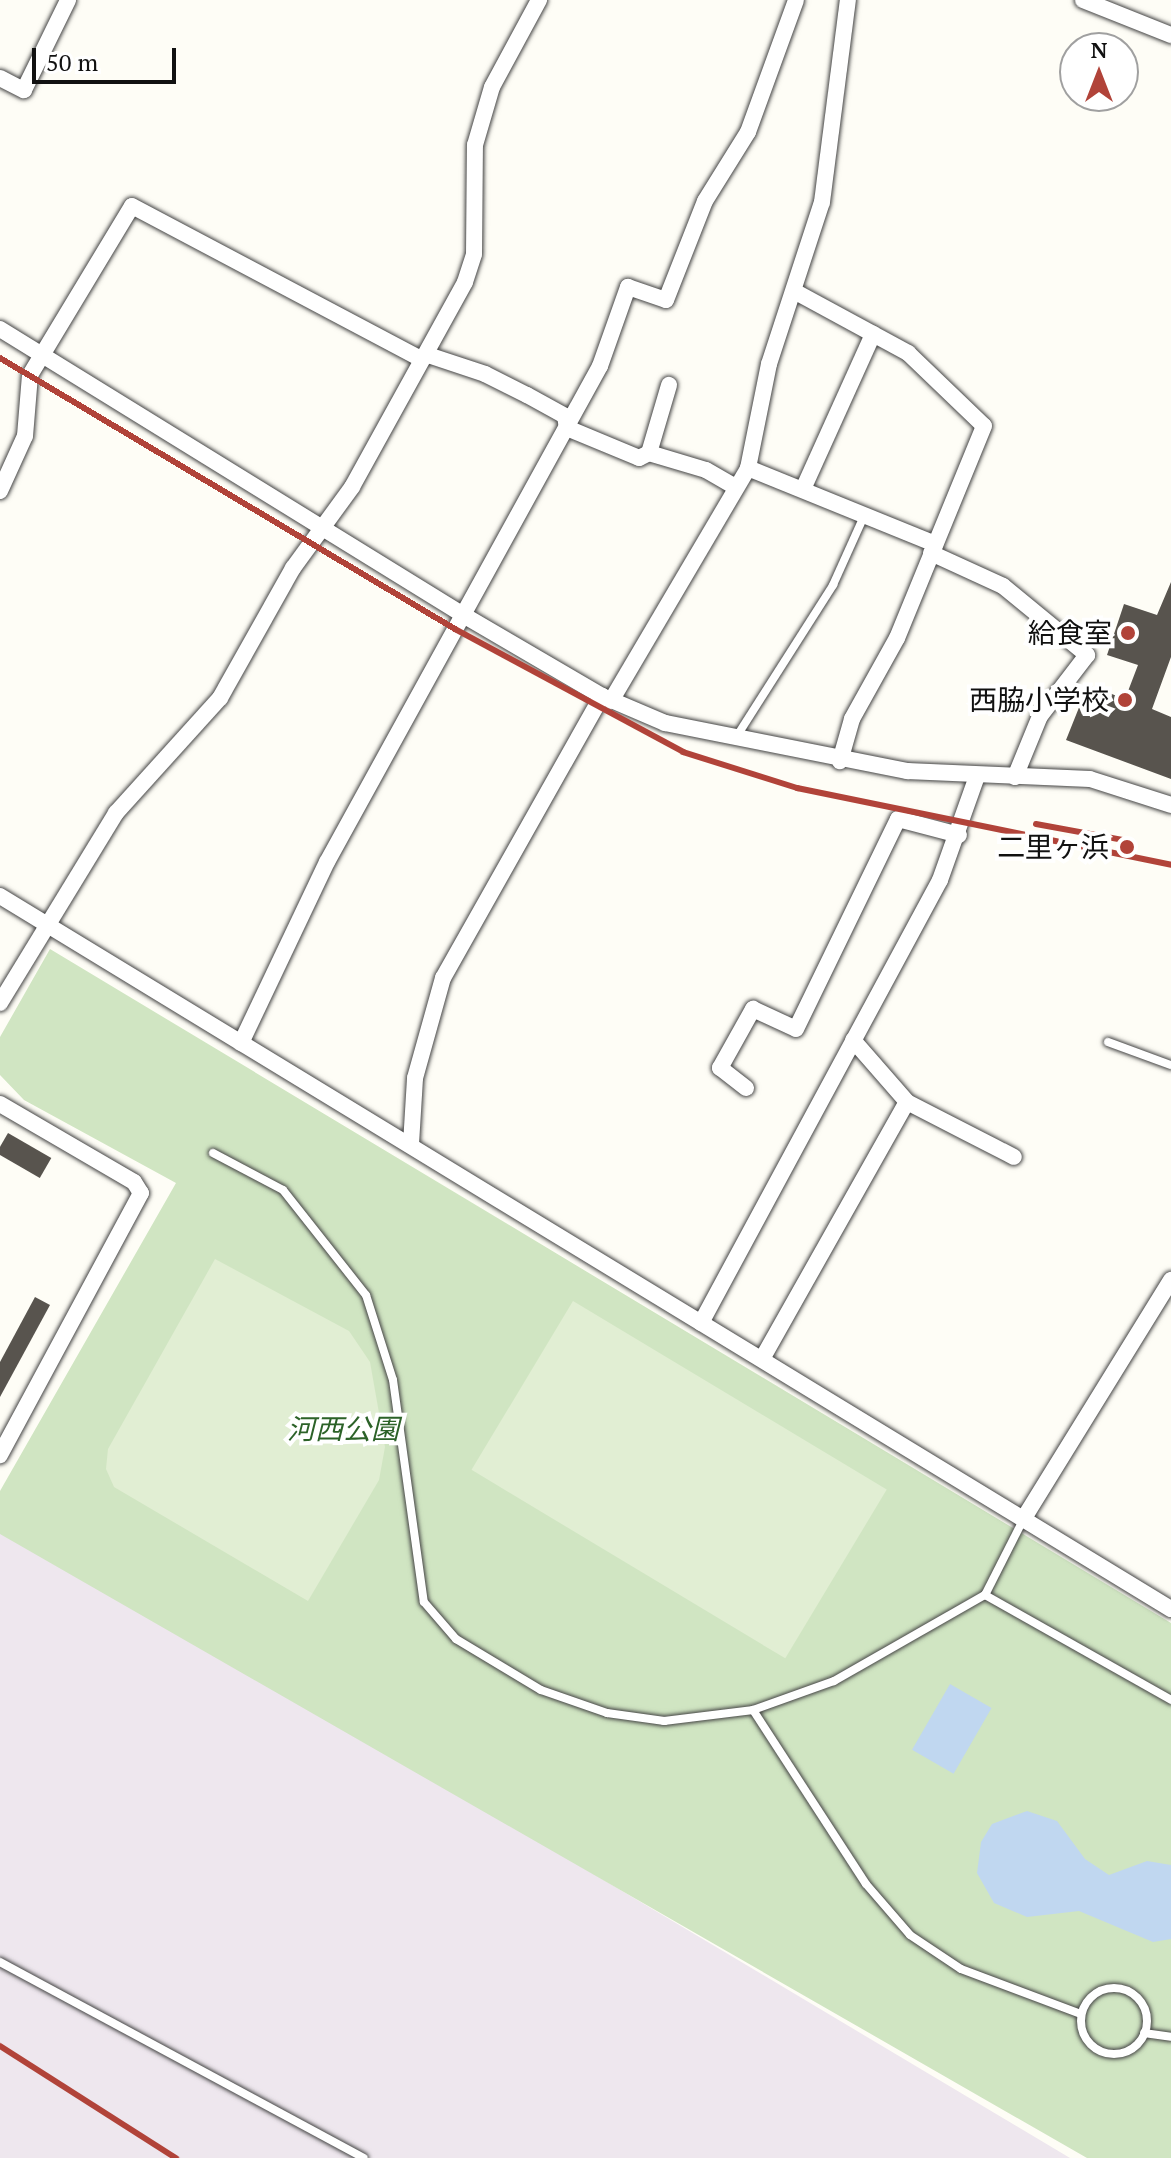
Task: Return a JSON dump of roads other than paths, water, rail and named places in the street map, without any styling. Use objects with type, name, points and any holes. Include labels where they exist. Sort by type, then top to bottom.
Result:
[{"type":"street","points":[[0,78],[24,90],[68,0]]},
{"type":"street","points":[[0,1003],[116,813],[220,698],[293,568],[324,532],[465,282],[474,254],[475,145],[492,87],[539,0]]},
{"type":"street","points":[[241,1043],[327,862],[567,428],[617,328],[628,287],[666,300],[705,201],[748,132],[796,0]]},
{"type":"street","points":[[411,1144],[415,1078],[443,978],[606,699],[748,468],[794,291],[822,202],[848,0]]},
{"type":"street","points":[[1083,0],[1171,35]]},
{"type":"street","points":[[0,491],[25,436],[26,387],[41,356],[132,206],[421,359]]},
{"type":"street","points":[[794,291],[908,353],[984,426],[897,638],[852,719],[840,761]]},
{"type":"street","points":[[0,329],[324,532],[606,699],[735,740],[840,761],[977,776],[1090,779],[1171,805]]},
{"type":"street","points":[[804,487],[873,334]]},
{"type":"street","points":[[421,359],[428,355],[485,374],[565,416],[567,428]]},
{"type":"street","points":[[567,428],[639,458],[649,453],[669,385]]},
{"type":"street","points":[[649,453],[736,487]]},
{"type":"street","points":[[748,468],[865,513],[1003,586],[1087,655],[1040,716],[1015,777]]},
{"type":"street","points":[[701,1323],[959,835],[977,776]]},
{"type":"street","points":[[746,1088],[720,1068],[753,1009],[796,1029],[898,819],[959,835]]},
{"type":"street","points":[[0,896],[1171,1609]]},
{"type":"street","points":[[853,1040],[907,1102],[1014,1157]]},
{"type":"street","points":[[762,1359],[907,1102]]},
{"type":"street","points":[[0,1104],[134,1182],[141,1193],[0,1455]]},
{"type":"street","points":[[1024,1518],[1171,1280]]},
{"type":"lane","points":[[735,740],[833,585],[865,513]]},
{"type":"lane","points":[[1108,1042],[1171,1065]]},
{"type":"lane","points":[[213,1153],[283,1190],[322,1233],[381,1324],[424,1602],[456,1639],[541,1690],[607,1713],[664,1721],[753,1710],[846,1675],[985,1595],[1024,1518]]},
{"type":"lane","points":[[985,1595],[1171,1700]]},
{"type":"lane","points":[[753,1710],[866,1884],[910,1935],[961,1969],[1081,2014]]},
{"type":"lane","points":[[0,1962],[364,2158]]},
{"type":"lane","points":[[1123,1989],[1141,2001],[1144,2033],[1128,2050],[1104,2052],[1085,2038],[1081,2014],[1101,1990],[1123,1989]]},
{"type":"lane","points":[[1144,2033],[1171,2037]]},
{"type":"water","points":[[950,1684],[992,1708],[954,1774],[912,1750]]},
{"type":"water","points":[[1027,1811],[1057,1821],[1085,1859],[1109,1875],[1147,1861],[1171,1865],[1171,1939],[1153,1942],[1079,1911],[1027,1917],[994,1903],[977,1873],[981,1842],[992,1824]]},
{"type":"railway","points":[[0,358],[455,629],[683,752],[797,788],[1171,865]]},
{"type":"railway","points":[[1036,824],[1123,840]]},
{"type":"railway","points":[[0,2046],[176,2158]]},
{"type":"place","name":"給食室","points":[[1128,633]]},
{"type":"place","name":"西脇小学校","points":[[1125,700]]},
{"type":"place","name":"二里ヶ浜","points":[[1127,847]]},
{"type":"park label","name":"河西公園","points":[[343,1429]]}]
